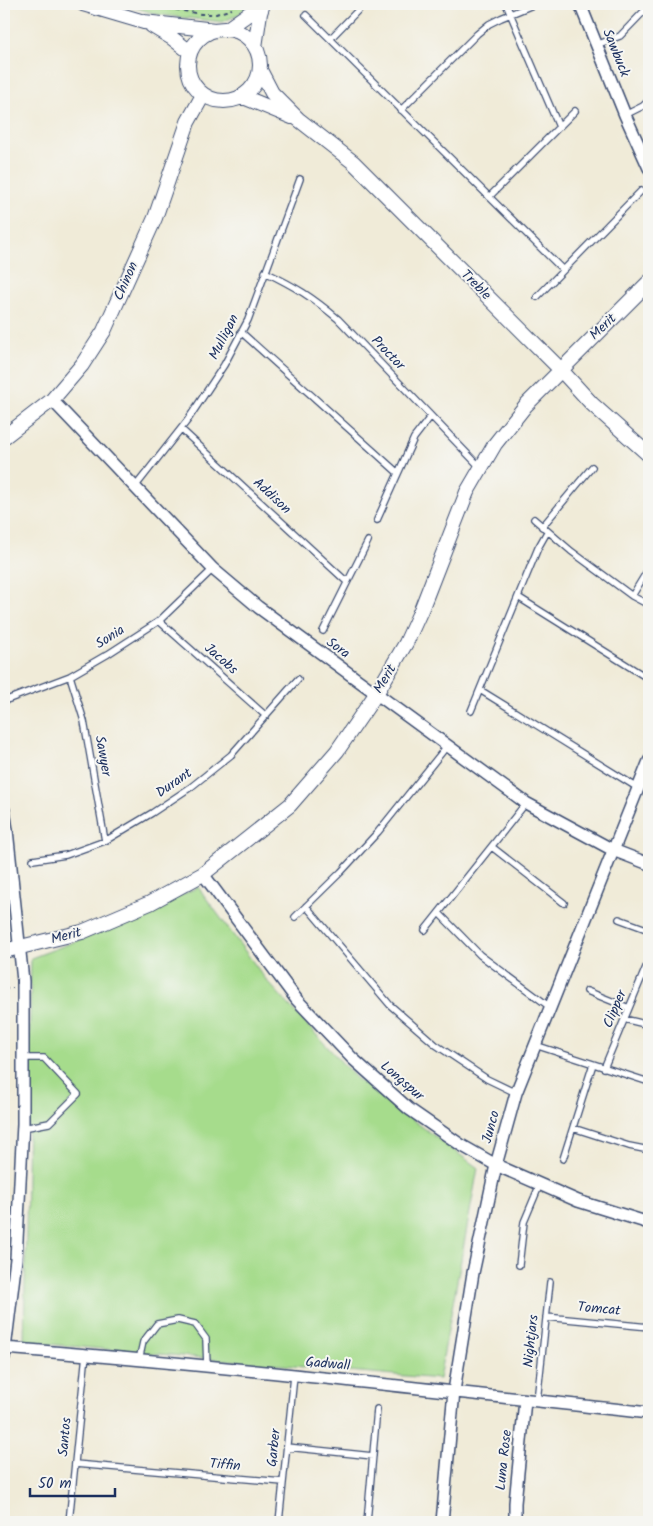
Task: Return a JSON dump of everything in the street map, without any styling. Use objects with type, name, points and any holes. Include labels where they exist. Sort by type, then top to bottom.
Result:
[{"type":"street","points":[[83,4],[144,22],[222,30],[239,32],[248,38],[258,54],[260,70],[257,81],[250,91],[240,98],[221,101],[203,95],[196,88],[188,71],[190,52],[196,42],[205,34],[222,30],[254,10],[259,4]]},
{"type":"street","points":[[255,47],[263,4]]},
{"type":"street","name":"Sawbuck","points":[[580,4],[625,115],[649,168]]},
{"type":"street","points":[[144,22],[172,38],[190,52]]},
{"type":"street","name":"Treble","points":[[260,70],[272,93],[298,119],[353,162],[560,369],[592,404],[649,455]]},
{"type":"street","name":"Chinon","points":[[4,437],[52,400],[82,365],[104,331],[155,218],[188,122],[203,95]]},
{"type":"street","name":"Treble","points":[[240,98],[246,98],[298,119]]},
{"type":"street","name":"Merit","points":[[4,951],[82,932],[150,903],[203,874],[290,805],[337,752],[376,694],[406,643],[421,610],[467,492],[495,444],[526,405],[560,369],[649,282]]},
{"type":"street","name":"Sora","points":[[52,400],[213,569],[258,607],[526,803],[613,850],[649,864]]},
{"type":"street","name":"Junco","points":[[442,1522],[454,1391],[473,1273],[496,1165],[516,1093],[649,761]]},
{"type":"street","points":[[4,810],[8,830],[23,981],[23,1128],[16,1260],[4,1351]]},
{"type":"street","name":"Longspur","points":[[203,874],[297,1000],[352,1058],[409,1108],[460,1145],[496,1165],[578,1201],[649,1223]]},
{"type":"street","name":"Gadwall","points":[[4,1351],[86,1354],[454,1391],[537,1402],[649,1413]]},
{"type":"street","name":"Luna Rose","points":[[515,1522],[515,1503],[525,1400]]},
{"type":"lane","points":[[330,39],[364,4]]},
{"type":"lane","points":[[506,4],[559,127]]},
{"type":"lane","points":[[401,110],[476,34],[489,24],[534,4]]},
{"type":"lane","points":[[596,45],[620,36],[649,6]]},
{"type":"lane","points":[[306,16],[563,270]]},
{"type":"lane","points":[[625,115],[643,106],[649,100]]},
{"type":"lane","points":[[489,197],[575,111]]},
{"type":"lane","name":"Mulligan","points":[[136,487],[181,429],[224,364],[241,332],[300,179]]},
{"type":"lane","points":[[537,296],[641,191]]},
{"type":"lane","name":"Proctor","points":[[265,272],[297,287],[317,300],[338,319],[480,467]]},
{"type":"lane","points":[[241,332],[398,473]]},
{"type":"lane","points":[[377,520],[414,438],[431,416]]},
{"type":"lane","name":"Addison","points":[[181,429],[347,582]]},
{"type":"lane","points":[[542,527],[592,467]]},
{"type":"lane","points":[[534,519],[547,532],[632,596],[649,605]]},
{"type":"lane","points":[[471,711],[538,548],[547,532]]},
{"type":"lane","points":[[323,631],[368,541]]},
{"type":"lane","points":[[632,596],[649,568]]},
{"type":"lane","name":"Sonia","points":[[4,701],[70,676],[159,621],[213,569]]},
{"type":"lane","points":[[518,597],[649,679]]},
{"type":"lane","name":"Jacobs","points":[[159,621],[266,716]]},
{"type":"lane","name":"Sawyer","points":[[70,676],[84,721],[105,841]]},
{"type":"lane","name":"Durant","points":[[33,860],[66,855],[105,841],[191,787],[231,755],[298,679]]},
{"type":"lane","points":[[480,690],[638,788]]},
{"type":"lane","points":[[294,917],[341,872],[378,832],[447,746]]},
{"type":"lane","points":[[425,930],[526,803]]},
{"type":"lane","points":[[492,847],[564,903]]},
{"type":"lane","points":[[306,906],[390,1005],[436,1045],[486,1079],[516,1093]]},
{"type":"lane","points":[[439,913],[480,955],[550,1007]]},
{"type":"lane","points":[[618,919],[649,930]]},
{"type":"lane","name":"Clipper","points":[[604,1068],[649,960]]},
{"type":"lane","points":[[587,991],[629,1008]]},
{"type":"lane","points":[[624,1019],[649,1025]]},
{"type":"lane","points":[[535,1045],[649,1082]]},
{"type":"lane","points":[[23,1058],[44,1058],[78,1094],[49,1123],[23,1128]]},
{"type":"lane","points":[[563,1159],[593,1064]]},
{"type":"lane","points":[[573,1128],[629,1146],[649,1150]]},
{"type":"lane","points":[[519,1265],[524,1222],[540,1184]]},
{"type":"lane","name":"Nightjars","points":[[537,1402],[550,1282]]},
{"type":"lane","name":"Tomcat","points":[[546,1317],[649,1327]]},
{"type":"lane","points":[[139,1360],[143,1342],[158,1324],[178,1320],[195,1324],[206,1339],[207,1367]]},
{"type":"lane","name":"Santos","points":[[70,1522],[86,1354]]},
{"type":"lane","name":"Garber","points":[[279,1522],[294,1376]]},
{"type":"lane","points":[[367,1522],[377,1409]]},
{"type":"lane","points":[[287,1447],[373,1456]]},
{"type":"lane","name":"Tiffin","points":[[75,1464],[283,1482]]},
{"type":"path","points":[[144,4],[201,14],[216,14],[233,9]]},
{"type":"green space","points":[[124,4],[249,4],[239,14],[223,22],[159,15]]},
{"type":"green space","points":[[198,887],[267,981],[356,1078],[478,1168],[439,1379],[24,1342],[31,958],[127,922]]}]
